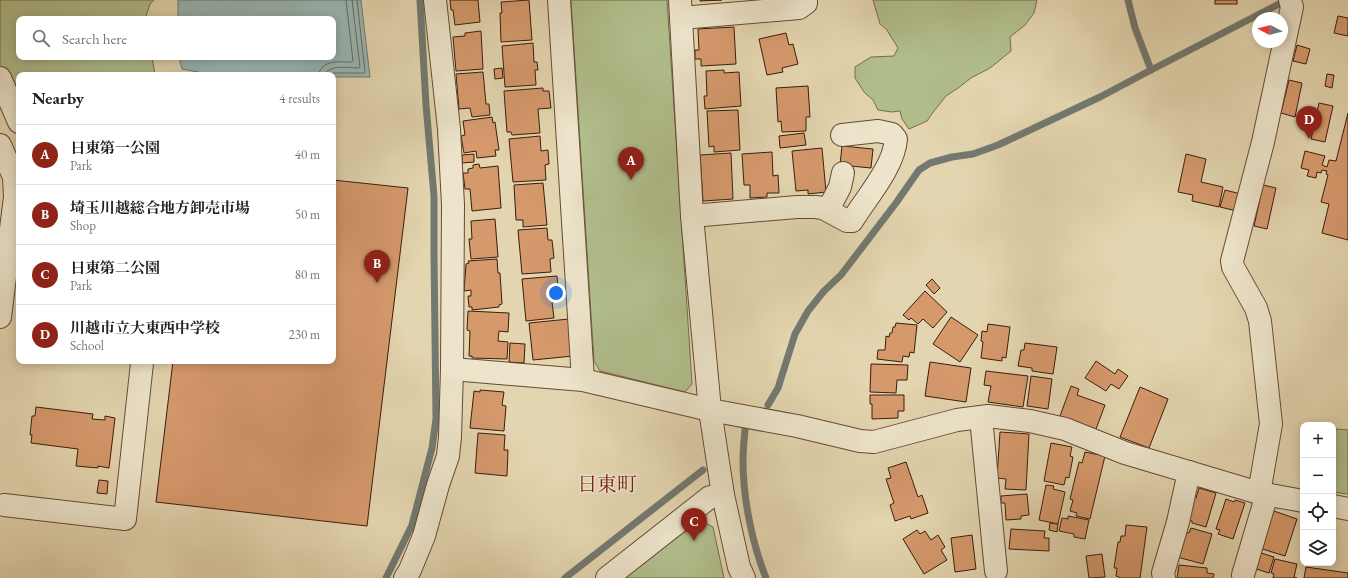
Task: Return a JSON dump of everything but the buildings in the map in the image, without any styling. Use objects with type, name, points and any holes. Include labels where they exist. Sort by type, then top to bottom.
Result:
[{"type":"street","points":[[405,578],[410,570],[424,536],[438,485],[448,456],[450,437],[453,205],[449,129],[435,0]]},
{"type":"street","points":[[559,0],[583,380]]},
{"type":"street","points":[[744,578],[739,567],[723,495],[710,410],[692,216],[680,9],[799,8],[806,3],[806,0]]},
{"type":"street","points":[[1243,575],[1263,494],[1271,424],[1260,321],[1256,308],[1233,267],[1232,261],[1263,142],[1291,4]]},
{"type":"street","points":[[0,78],[16,115]]},
{"type":"street","points":[[692,216],[797,207],[823,208],[846,221],[852,221],[889,164],[896,148],[896,140],[892,134],[878,131],[842,136]]},
{"type":"street","points":[[0,145],[14,177],[15,197],[0,317]]},
{"type":"street","points":[[828,210],[840,187],[843,173]]},
{"type":"street","points":[[4,505],[125,519],[137,364]]},
{"type":"street","points":[[452,370],[583,380],[710,410],[796,426],[860,441],[874,442],[957,420],[988,416],[1030,420],[1065,429],[1125,453],[1263,494],[1300,500]]},
{"type":"street","points":[[981,418],[996,571]]},
{"type":"street","points":[[1164,578],[1189,472]]},
{"type":"street","points":[[607,578],[710,496],[723,495]]},
{"type":"street","points":[[1336,507],[1348,509]]},
{"type":"green space","points":[[0,0],[154,0],[150,4],[146,16],[16,16],[16,60],[152,60],[154,72],[16,72],[16,91],[0,92]]},
{"type":"green space","points":[[571,0],[667,0],[692,384],[685,392],[600,371],[594,361]]},
{"type":"green space","points":[[873,0],[1037,0],[1034,13],[1025,25],[1010,37],[1011,51],[990,68],[971,78],[946,96],[927,121],[909,129],[902,119],[900,111],[892,112],[878,110],[873,100],[864,92],[855,78],[855,67],[871,57],[894,56],[898,48],[887,30],[880,24]]},
{"type":"green space","points":[[1336,429],[1348,430],[1348,494],[1336,492]]},
{"type":"green space","points":[[700,520],[713,527],[724,578],[624,578]]},
{"type":"water","points":[[178,0],[361,0],[370,77],[336,77],[336,72],[198,72],[182,69],[180,60],[336,60],[336,16],[178,16]]},
{"type":"waterway","points":[[386,578],[412,525],[432,448],[436,419],[434,196],[426,105],[420,0]]},
{"type":"waterway","points":[[768,405],[778,388],[795,334],[808,311],[824,291],[841,275],[896,203],[919,170],[930,163],[952,157],[973,154],[998,145],[1100,97],[1151,70],[1135,28],[1128,0]]},
{"type":"waterway","points":[[1151,70],[1283,2]]},
{"type":"waterway","points":[[745,430],[743,475],[749,520],[756,550],[766,578]]},
{"type":"waterway","points":[[565,578],[703,470]]},
{"type":"place","name":"川越市立大東西中学校","points":[[1309,139]]},
{"type":"place","name":"日東第一公園","points":[[631,180]]},
{"type":"place","name":"埼玉川越総合地方卸売市場","points":[[377,283]]},
{"type":"place","name":"日東第二公園","points":[[694,541]]},
{"type":"district","name":"日東町","points":[[607,484]]}]
